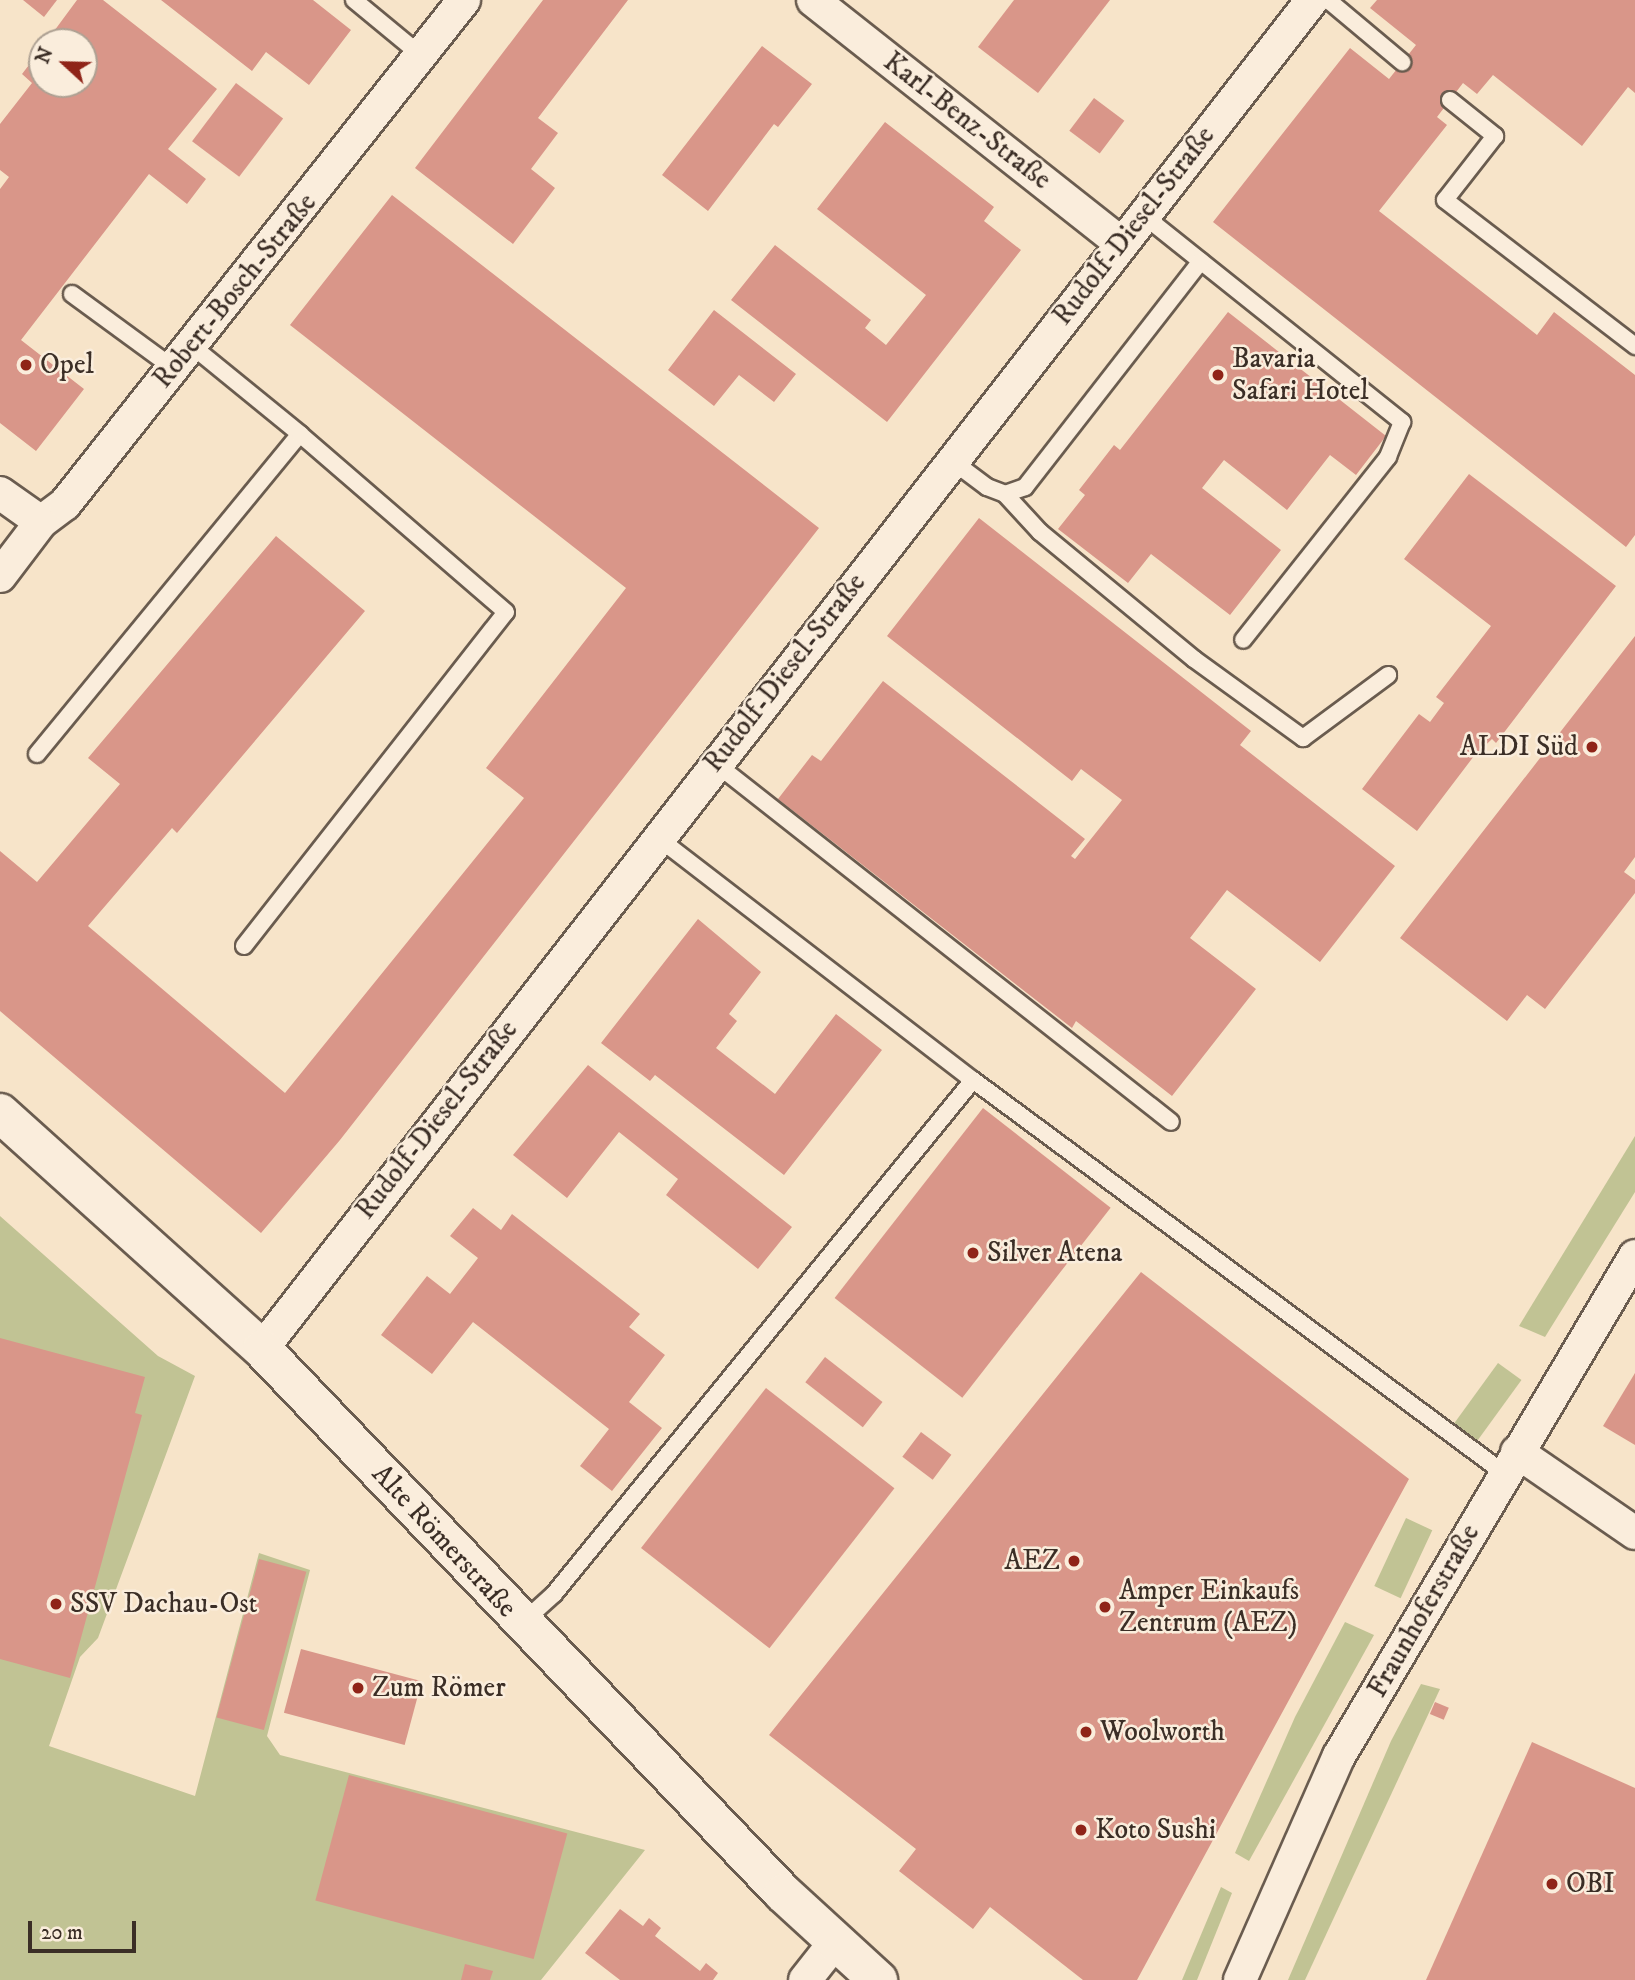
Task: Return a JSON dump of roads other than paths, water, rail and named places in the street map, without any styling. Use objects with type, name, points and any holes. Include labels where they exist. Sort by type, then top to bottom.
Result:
[{"type":"main road","name":"Alte Römerstraße","points":[[0,1113],[262,1349],[522,1624],[835,1942],[878,1980]]},
{"type":"street","name":"Robert-Bosch-Straße","points":[[0,576],[41,522],[65,504],[464,0]]},
{"type":"street","name":"Karl-Benz-Straße","points":[[813,0],[1121,243]]},
{"type":"street","name":"Rudolf-Diesel-Straße","points":[[262,1349],[657,837],[1312,0]]},
{"type":"street","points":[[0,493],[41,522]]},
{"type":"street","name":"Fraunhoferstraße","points":[[1240,1980],[1339,1756],[1635,1256]]},
{"type":"street","points":[[1511,1462],[1635,1533]]},
{"type":"street","points":[[805,1980],[835,1942]]},
{"type":"lane","points":[[354,0],[422,56]]},
{"type":"lane","points":[[1328,0],[1402,62]]},
{"type":"lane","points":[[1450,100],[1495,136],[1445,200],[1635,345]]},
{"type":"lane","points":[[1143,215],[1402,422],[1388,457],[1243,640]]},
{"type":"lane","points":[[1005,494],[1026,487],[1201,261]]},
{"type":"lane","points":[[72,293],[182,357],[300,434],[506,612],[244,946]]},
{"type":"lane","points":[[37,754],[300,434]]},
{"type":"lane","points":[[951,460],[987,487],[1005,494],[1040,532],[1174,642],[1303,738],[1388,675]]},
{"type":"lane","points":[[715,763],[1171,1122]]},
{"type":"lane","points":[[657,837],[973,1080],[1511,1462]]},
{"type":"lane","points":[[522,1624],[554,1594],[973,1080]]},
{"type":"place","name":"Opel","points":[[26,365]]},
{"type":"place","name":"Bavaria Safari Hotel","points":[[1218,375]]},
{"type":"place","name":"ALDI Süd","points":[[1592,747]]},
{"type":"place","name":"Silver Atena","points":[[973,1253]]},
{"type":"place","name":"AEZ","points":[[1074,1561]]},
{"type":"place","name":"SSV Dachau-Ost","points":[[56,1604]]},
{"type":"place","name":"Amper Einkaufs Zentrum (AEZ)","points":[[1105,1607]]},
{"type":"place","name":"Zum Römer","points":[[358,1688]]},
{"type":"place","name":"Woolworth","points":[[1086,1732]]},
{"type":"place","name":"Koto Sushi","points":[[1081,1830]]},
{"type":"place","name":"OBI","points":[[1552,1884]]}]
